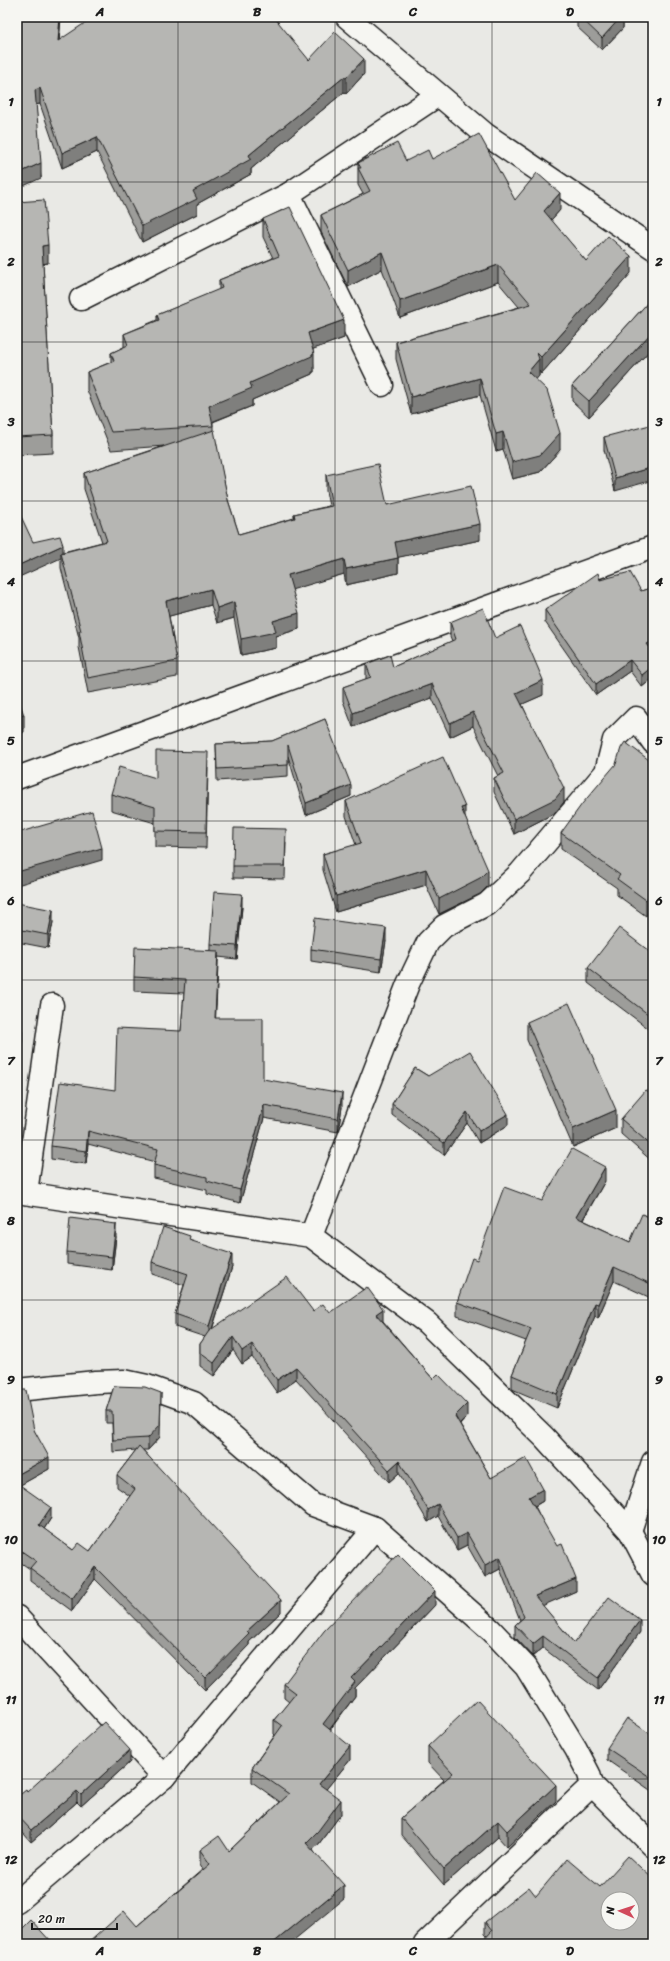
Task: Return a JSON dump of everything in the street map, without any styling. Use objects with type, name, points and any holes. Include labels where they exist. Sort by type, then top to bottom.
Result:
[{"type":"street","points":[[347,17],[486,134],[653,248]]},
{"type":"street","points":[[81,300],[289,194],[438,95]]},
{"type":"street","points":[[289,194],[382,386]]},
{"type":"street","points":[[17,778],[653,547]]},
{"type":"street","points":[[311,1236],[408,984],[428,942],[444,926],[487,904],[520,873],[606,772],[614,740],[636,718],[653,742]]},
{"type":"street","points":[[52,1005],[22,1193],[311,1236],[427,1323],[544,1437],[630,1531],[653,1575]]},
{"type":"street","points":[[17,1390],[96,1382],[124,1381],[147,1386],[194,1403],[313,1505],[375,1528],[492,1630],[526,1667],[590,1774],[592,1785],[653,1846]]},
{"type":"street","points":[[630,1531],[653,1462]]},
{"type":"street","points":[[17,1902],[164,1777],[375,1528]]},
{"type":"street","points":[[17,1617],[164,1777]]},
{"type":"street","points":[[424,1944],[592,1785]]},
{"type":"building","points":[[17,17],[60,17],[58,41],[94,17],[274,17],[309,60],[335,32],[364,59],[346,78],[344,77],[249,155],[251,159],[193,191],[197,199],[142,226],[97,137],[62,153],[40,88],[35,90],[41,163],[17,174]]},
{"type":"building","points":[[580,17],[621,17],[602,38]]},
{"type":"building","points":[[479,134],[515,200],[537,173],[560,193],[544,211],[586,261],[608,236],[631,256],[541,357],[537,353],[539,359],[528,372],[547,390],[560,433],[540,455],[512,462],[503,432],[496,434],[480,378],[411,397],[396,342],[531,304],[498,265],[400,301],[382,252],[348,270],[321,215],[370,191],[358,168],[361,168],[358,163],[397,143],[406,161],[428,150],[432,159]]},
{"type":"building","points":[[44,200],[48,245],[42,246],[53,435],[17,437],[17,202]]},
{"type":"building","points":[[290,207],[344,320],[308,333],[314,354],[312,356],[250,383],[252,388],[209,406],[213,426],[111,432],[87,372],[114,361],[111,353],[128,345],[124,334],[159,320],[157,315],[222,288],[219,280],[279,256],[263,219]]},
{"type":"building","points":[[653,297],[653,335],[651,333],[589,401],[572,386]]},
{"type":"building","points":[[650,425],[653,437],[653,467],[615,478],[604,437]]},
{"type":"building","points":[[214,430],[228,500],[239,534],[295,518],[294,514],[332,506],[326,475],[378,464],[387,505],[471,486],[480,524],[395,542],[398,558],[346,569],[344,559],[288,575],[299,613],[273,621],[276,632],[241,639],[234,602],[217,608],[211,589],[166,601],[177,661],[88,678],[79,631],[81,631],[61,553],[107,541],[84,473]]},
{"type":"building","points":[[17,508],[33,542],[60,536],[63,545],[17,566]]},
{"type":"building","points":[[630,572],[641,591],[653,587],[653,641],[647,644],[653,652],[653,666],[642,675],[630,660],[596,684],[545,610],[598,573],[600,580]]},
{"type":"building","points":[[483,608],[495,638],[520,626],[543,680],[516,693],[564,788],[555,799],[514,819],[494,778],[504,773],[473,712],[450,723],[432,684],[353,713],[343,687],[371,677],[366,664],[390,655],[393,667],[456,639],[450,622]]},
{"type":"building","points":[[17,695],[24,715],[17,717]]},
{"type":"building","points":[[325,719],[351,785],[306,803],[288,745],[288,765],[217,769],[216,744],[272,741]]},
{"type":"building","points":[[625,742],[653,763],[653,890],[646,900],[617,879],[620,875],[561,833],[582,804],[616,764],[621,748]]},
{"type":"building","points":[[156,751],[208,752],[206,832],[155,831],[155,807],[111,794],[119,767],[156,778]]},
{"type":"building","points":[[443,757],[465,807],[461,808],[488,870],[480,878],[439,899],[426,869],[336,896],[323,854],[361,843],[346,801]]},
{"type":"building","points":[[92,811],[102,848],[17,872],[17,833]]},
{"type":"building","points":[[234,828],[286,829],[285,866],[233,866]]},
{"type":"building","points":[[214,892],[242,894],[237,946],[210,944]]},
{"type":"building","points":[[17,903],[53,910],[48,935],[17,929]]},
{"type":"building","points":[[315,918],[386,928],[381,959],[311,949]]},
{"type":"building","points":[[619,928],[653,954],[653,1018],[588,968]]},
{"type":"building","points":[[135,947],[218,951],[215,1018],[263,1018],[263,1079],[342,1093],[338,1119],[264,1105],[240,1190],[207,1181],[207,1177],[154,1165],[158,1149],[88,1131],[86,1151],[51,1146],[60,1082],[115,1090],[117,1028],[181,1031],[185,980],[134,977]]},
{"type":"building","points":[[569,1003],[616,1110],[573,1129],[527,1022]]},
{"type":"building","points":[[17,1027],[22,1030],[17,1037]]},
{"type":"building","points":[[470,1051],[508,1114],[479,1131],[467,1112],[444,1143],[392,1104],[415,1068],[428,1076]]},
{"type":"building","points":[[653,1087],[653,1147],[621,1119],[646,1090],[649,1092]]},
{"type":"building","points":[[572,1149],[605,1167],[576,1217],[630,1242],[642,1214],[653,1219],[653,1285],[614,1267],[598,1304],[595,1303],[557,1394],[512,1375],[531,1329],[457,1302],[472,1258],[477,1260],[504,1187],[542,1201]]},
{"type":"building","points":[[70,1218],[116,1224],[112,1257],[67,1252]]},
{"type":"building","points":[[163,1227],[190,1236],[189,1240],[232,1254],[209,1326],[175,1314],[188,1274],[152,1262]]},
{"type":"building","points":[[287,1277],[313,1311],[323,1304],[330,1313],[367,1287],[383,1309],[376,1314],[433,1379],[438,1374],[467,1404],[455,1416],[491,1478],[526,1458],[543,1489],[529,1497],[557,1546],[562,1544],[576,1579],[535,1596],[574,1643],[609,1597],[640,1620],[598,1678],[543,1636],[533,1644],[515,1625],[524,1617],[500,1557],[485,1565],[467,1533],[457,1538],[438,1504],[428,1510],[399,1461],[389,1470],[296,1367],[277,1380],[252,1344],[242,1351],[233,1337],[214,1363],[200,1353],[200,1344],[209,1331]]},
{"type":"building","points":[[114,1386],[145,1387],[161,1393],[160,1425],[148,1438],[113,1440],[112,1411],[106,1411]]},
{"type":"building","points":[[17,1390],[26,1390],[34,1430],[49,1457],[17,1475]]},
{"type":"building","points":[[139,1446],[281,1600],[247,1631],[249,1633],[205,1678],[95,1567],[72,1599],[30,1568],[36,1561],[17,1548],[17,1483],[51,1507],[39,1525],[73,1550],[79,1543],[90,1551],[135,1489],[117,1475]]},
{"type":"building","points":[[398,1554],[435,1591],[351,1678],[355,1682],[323,1724],[350,1746],[319,1784],[341,1800],[318,1831],[306,1843],[344,1885],[272,1944],[87,1944],[124,1911],[137,1926],[210,1864],[200,1850],[219,1836],[229,1851],[289,1794],[252,1768],[282,1726],[274,1720],[296,1693],[284,1684],[324,1631]]},
{"type":"building","points":[[477,1700],[556,1785],[507,1831],[498,1821],[444,1869],[401,1818],[453,1773],[428,1746]]},
{"type":"building","points":[[627,1718],[653,1736],[653,1779],[607,1748]]},
{"type":"building","points":[[104,1722],[130,1750],[81,1795],[77,1791],[31,1830],[17,1815],[17,1797],[26,1790],[27,1792]]},
{"type":"building","points":[[628,1856],[653,1879],[653,1944],[480,1944],[492,1931],[485,1922],[529,1887],[536,1896],[567,1859],[600,1887]]},
{"type":"building","points":[[31,1920],[53,1944],[17,1944],[17,1934]]}]
